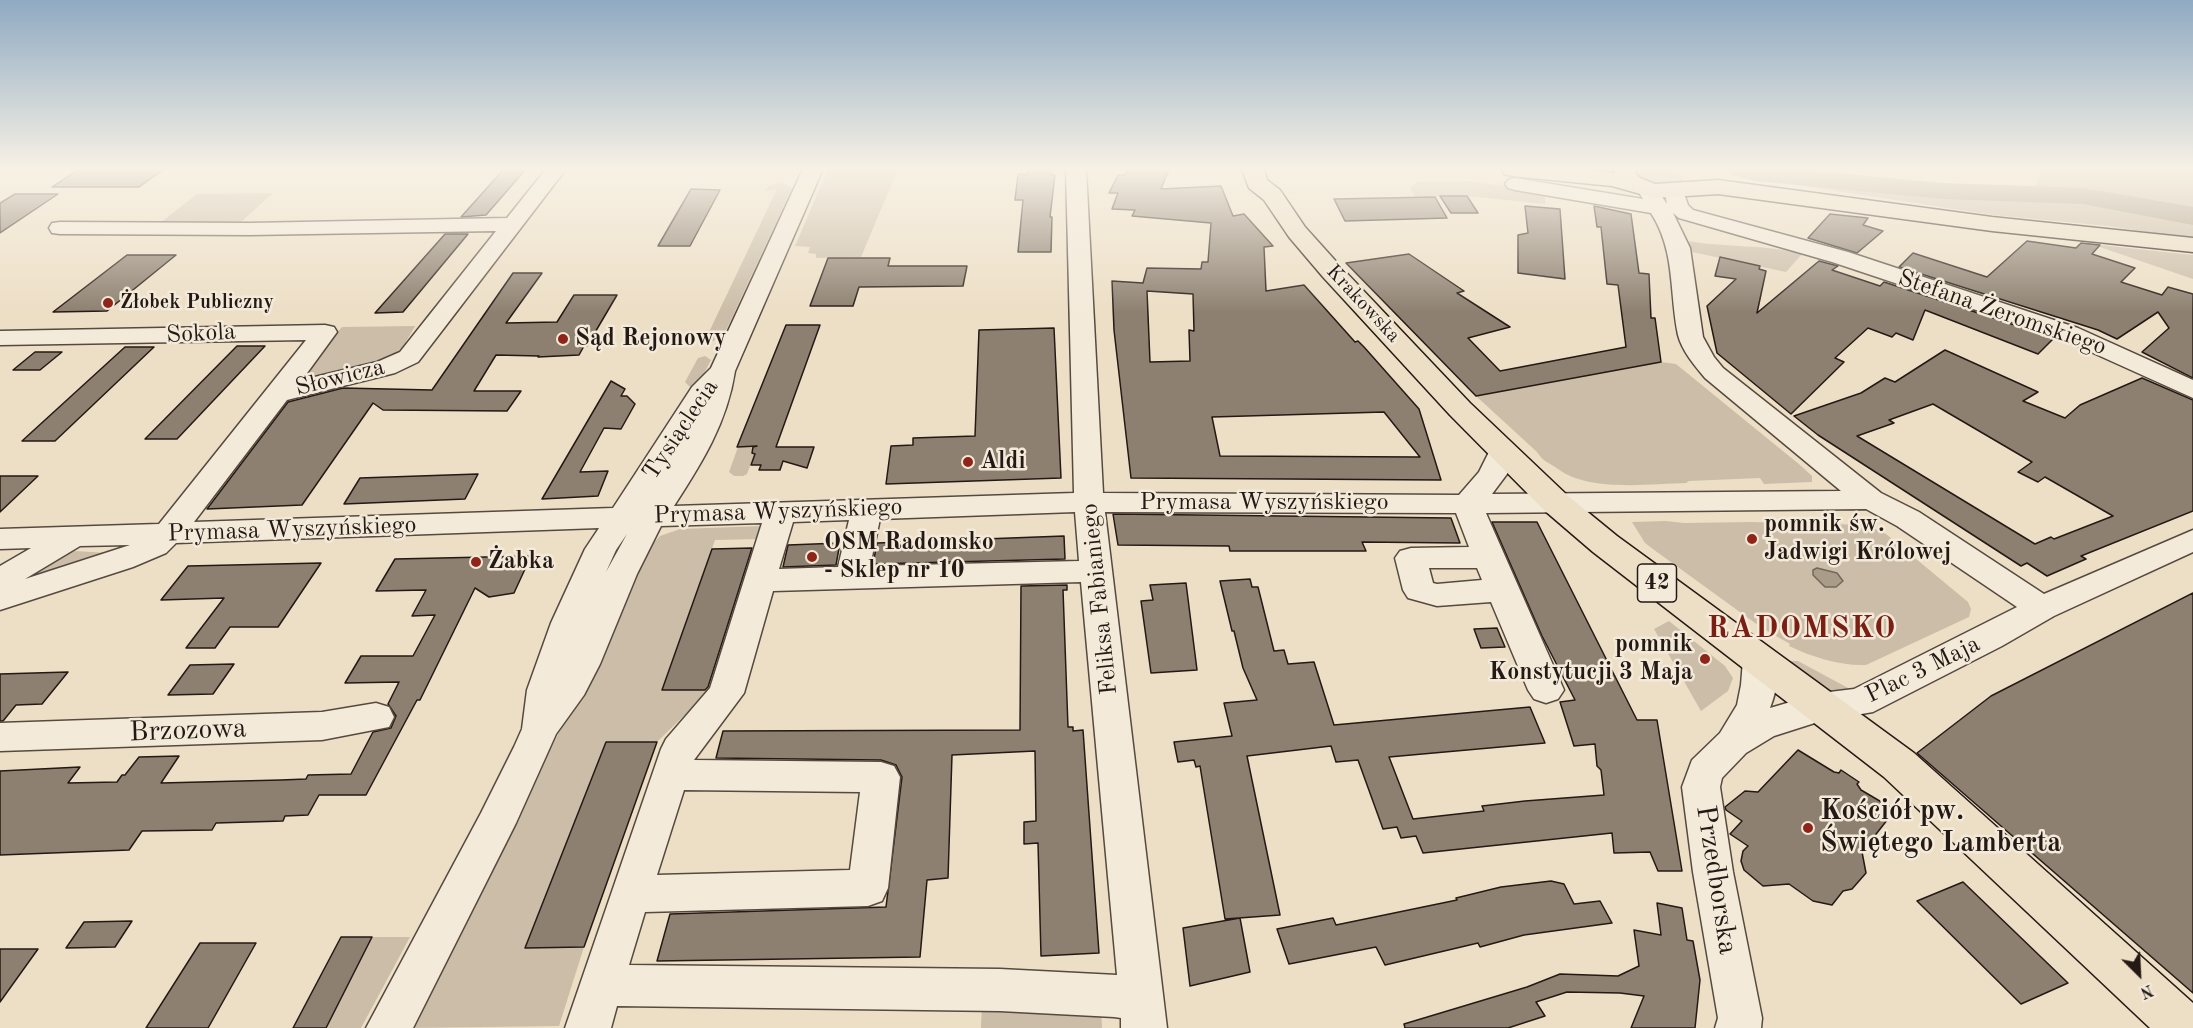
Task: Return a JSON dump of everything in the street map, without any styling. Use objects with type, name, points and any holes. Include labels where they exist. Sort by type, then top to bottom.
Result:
[{"type":"main road","name":"Krakowska","points":[[1287,217],[1332,272],[1502,452]]},
{"type":"main road","points":[[1951,217],[2193,245]]},
{"type":"main road","name":"42","points":[[1502,452],[1556,503],[1605,544],[1899,765],[1934,794],[2185,1028]]},
{"type":"street","name":"Słowicza","points":[[169,534],[278,394],[379,370],[409,357],[518,217]]},
{"type":"street","name":"Tysiąclecia","points":[[389,1028],[496,823],[540,729],[560,706],[582,669],[630,556],[636,517],[680,475],[708,426],[720,394],[722,371],[791,217]]},
{"type":"street","name":"Feliksa Fabianiego","points":[[1078,217],[1089,502],[1143,1014]]},
{"type":"street","points":[[1678,217],[1679,248],[1691,337],[1703,360],[1729,386],[1871,500],[1908,519],[2042,608]]},
{"type":"street","name":"Stefana Żeromskiego","points":[[1690,217],[1706,240],[1807,249],[1840,257],[2078,336],[2193,390]]},
{"type":"street","points":[[60,228],[249,229],[512,224]]},
{"type":"street","name":"Sokola","points":[[0,338],[325,332],[278,394]]},
{"type":"street","points":[[1502,452],[1499,465],[1491,478],[1467,504],[1487,557],[1546,690]]},
{"type":"street","points":[[1556,503],[1871,500]]},
{"type":"street","name":"Prymasa Wyszyńskiego","points":[[0,539],[1089,502],[1556,503]]},
{"type":"street","points":[[851,579],[867,508]]},
{"type":"street","points":[[588,1028],[679,749],[726,693],[780,511]]},
{"type":"street","points":[[0,599],[122,560],[155,546],[169,534]]},
{"type":"street","points":[[0,580],[72,538]]},
{"type":"street","name":"Plac 3 Maja","points":[[1821,707],[1860,702],[1990,637],[2042,608],[2193,540]]},
{"type":"street","points":[[1487,557],[1411,558],[1419,590],[1437,595],[1502,591]]},
{"type":"street","points":[[760,580],[1097,571]]},
{"type":"street","name":"Przedborska","points":[[1733,743],[1754,706],[1759,686],[1760,660]]},
{"type":"street","name":"Przedborska","points":[[1738,1028],[1740,1018],[1713,872],[1701,787],[1705,771],[1733,743],[1761,726],[1821,707]]},
{"type":"street","name":"Brzozowa","points":[[0,737],[322,726],[376,717]]},
{"type":"street","points":[[630,894],[868,888],[881,777],[670,775]]},
{"type":"street","points":[[602,985],[1000,990],[1114,996],[1143,1014]]},
{"type":"shaded area","points":[[168,217],[247,217],[241,222],[160,223]]},
{"type":"shaded area","points":[[764,217],[779,217],[723,337],[710,342],[697,341],[694,334],[710,330]]},
{"type":"shaded area","points":[[807,217],[878,217],[861,257],[816,258],[816,254],[808,253],[810,247],[795,246]]},
{"type":"shaded area","points":[[2014,217],[2193,217],[2193,239],[2108,226]]},
{"type":"shaded area","points":[[1689,241],[1802,254],[1786,272],[1692,252]]},
{"type":"shaded area","points":[[2091,244],[2193,255],[2193,279]]},
{"type":"shaded area","points":[[415,326],[403,347],[380,366],[302,380],[326,339],[333,337],[342,327]]},
{"type":"shaded area","points":[[705,356],[711,360],[696,389],[691,388],[685,382],[698,358]]},
{"type":"shaded area","points":[[1661,362],[1676,364],[1800,465],[1812,476],[1812,482],[1764,484],[1760,478],[1619,485],[1585,481],[1571,476],[1544,460],[1476,396]]},
{"type":"shaded area","points":[[738,447],[757,447],[747,474],[743,476],[734,476],[729,472]]},
{"type":"shaded area","points":[[1632,522],[1867,525],[1886,534],[1968,602],[1971,609],[1969,617],[1866,665],[1846,664],[1817,657],[1789,646],[1790,644],[1762,628],[1657,552],[1645,543]]},
{"type":"shaded area","points":[[763,526],[761,539],[715,540],[662,689],[710,690],[657,742],[606,742],[525,948],[584,947],[559,1026],[409,1028],[586,679],[636,562],[660,536],[680,529]]},
{"type":"shaded area","points":[[69,552],[108,553],[10,585]]},
{"type":"shaded area","points":[[1817,568],[1837,573],[1843,581],[1836,587],[1825,587],[1813,575],[1813,570]]},
{"type":"shaded area","points":[[1669,621],[1725,666],[1733,678],[1728,691],[1701,711],[1654,629]]},
{"type":"shaded area","points":[[1798,661],[1850,689],[1832,694],[1788,662]]},
{"type":"shaded area","points":[[372,937],[410,937],[361,1028],[326,1028]]},
{"type":"shaded area","points":[[982,1000],[1101,1010],[1102,1028],[981,1028]]},
{"type":"building","points":[[0,217],[24,217],[0,233]]},
{"type":"building","points":[[675,217],[706,217],[690,246],[658,246]]},
{"type":"building","points":[[1021,217],[1052,217],[1051,252],[1018,252]]},
{"type":"building","points":[[1143,217],[1247,217],[1273,246],[1264,247],[1266,291],[1304,285],[1355,342],[1358,341],[1364,347],[1419,409],[1441,480],[1131,478],[1114,330],[1112,281],[1143,283],[1147,268],[1201,269],[1202,262],[1208,262],[1211,223]],"holes":[[[1147,291],[1193,294],[1194,331],[1189,330],[1190,361],[1150,362]],[[1384,412],[1420,457],[1220,456],[1212,417]]]},
{"type":"building","points":[[1343,217],[1447,218],[1345,221]]},
{"type":"building","points":[[1526,217],[1561,217],[1565,279],[1518,273],[1518,235],[1528,233]]},
{"type":"building","points":[[1596,217],[1631,217],[1639,273],[1649,274],[1651,318],[1655,318],[1661,362],[1476,396],[1346,263],[1409,254],[1464,291],[1457,293],[1510,327],[1468,338],[1500,371],[1626,347],[1618,285],[1607,284],[1601,227],[1597,227]]},
{"type":"building","points":[[1827,217],[1868,218],[1863,225],[1883,231],[1857,253],[1808,238]]},
{"type":"building","points":[[445,234],[468,234],[403,312],[375,313]]},
{"type":"building","points":[[2027,241],[2076,248],[2081,243],[2100,245],[2092,254],[2135,268],[2121,282],[2162,295],[2168,287],[2193,294],[2193,378],[2142,352],[2169,328],[2158,312],[2117,339],[2098,330],[1899,267],[1913,253],[1987,277]]},
{"type":"building","points":[[127,255],[176,255],[107,311],[53,312]]},
{"type":"building","points":[[1720,257],[1760,266],[1759,269],[1766,271],[1757,313],[1819,261],[1838,266],[1832,270],[1880,286],[1884,282],[2054,338],[2038,354],[1925,310],[1913,340],[1896,333],[1892,337],[1868,328],[1835,358],[1844,362],[1791,414],[1717,353],[1707,306],[1736,279],[1715,276]]},
{"type":"building","points":[[828,258],[890,258],[888,266],[967,266],[963,286],[859,287],[853,306],[810,306]]},
{"type":"building","points":[[513,273],[542,273],[506,323],[557,322],[574,295],[617,295],[587,346],[584,346],[579,355],[538,357],[496,355],[474,391],[521,391],[507,411],[383,410],[373,403],[302,505],[207,509],[288,402],[343,388],[432,390]]},
{"type":"building","points":[[786,325],[820,325],[776,447],[814,447],[807,468],[783,461],[780,470],[759,470],[761,465],[751,465],[755,454],[752,453],[753,447],[757,446],[737,447]]},
{"type":"building","points":[[1054,328],[1061,478],[886,484],[891,446],[913,445],[913,438],[975,436],[979,330]]},
{"type":"building","points":[[237,346],[265,346],[177,439],[145,439]]},
{"type":"building","points":[[125,347],[154,347],[55,441],[22,441]]},
{"type":"building","points":[[1945,350],[2038,392],[2023,401],[2065,418],[2080,405],[2142,378],[2193,400],[2193,511],[2081,556],[2086,559],[2047,576],[2027,563],[2021,566],[1818,435],[1794,416],[1861,393],[1885,378],[1895,382]],"holes":[[[1933,404],[2032,462],[2018,472],[2038,482],[2045,477],[2113,516],[2035,544],[1857,436],[1894,423],[1889,420]]]},
{"type":"building","points":[[35,352],[62,352],[40,370],[13,370]]},
{"type":"building","points":[[611,381],[625,389],[621,396],[627,396],[635,404],[621,429],[604,428],[580,472],[608,471],[598,496],[542,499]]},
{"type":"building","points":[[478,474],[465,499],[344,504],[360,478]]},
{"type":"building","points":[[0,476],[38,476],[0,512]]},
{"type":"building","points":[[1113,514],[1451,518],[1460,543],[1362,542],[1366,551],[1230,551],[1229,546],[1118,545]]},
{"type":"building","points":[[1492,522],[1537,522],[1637,720],[1657,720],[1682,871],[1658,871],[1650,852],[1614,853],[1612,833],[1423,853],[1416,836],[1401,838],[1397,827],[1383,829],[1358,760],[1336,762],[1331,746],[1247,756],[1280,915],[1225,919],[1200,766],[1196,767],[1194,760],[1178,762],[1174,742],[1232,736],[1224,703],[1257,700],[1243,668],[1220,581],[1250,579],[1252,587],[1258,587],[1274,651],[1284,650],[1288,664],[1314,662],[1334,725],[1530,707],[1545,743],[1389,757],[1413,819],[1484,811],[1482,806],[1604,795],[1601,770],[1597,766],[1595,744],[1574,746],[1560,702],[1575,700],[1542,636]]},
{"type":"building","points":[[1064,536],[1065,559],[873,564],[877,543]]},
{"type":"building","name":"OSM Radomsko - Sklep nr 10","points":[[840,543],[836,565],[783,567],[788,545]]},
{"type":"building","points":[[752,548],[708,687],[705,690],[662,690],[712,549]]},
{"type":"building","points":[[531,556],[514,593],[489,597],[475,588],[420,700],[417,700],[366,795],[319,795],[308,815],[285,816],[283,821],[216,823],[212,830],[142,831],[129,850],[0,855],[0,771],[80,767],[68,783],[117,782],[139,757],[179,756],[161,783],[306,779],[308,775],[351,774],[373,732],[391,728],[396,716],[388,704],[399,682],[345,683],[361,656],[413,656],[435,615],[412,616],[426,590],[376,591],[395,559]]},
{"type":"building","points":[[321,563],[278,627],[230,627],[215,648],[186,648],[224,598],[161,600],[188,566]]},
{"type":"building","points":[[1186,583],[1197,670],[1151,673],[1141,601],[1153,600],[1150,585]]},
{"type":"building","points":[[1067,585],[1067,590],[1063,590],[1068,727],[1073,727],[1073,731],[1083,730],[1099,953],[1041,956],[1038,843],[1024,844],[1024,822],[1036,821],[1035,751],[952,755],[948,878],[927,880],[920,957],[657,961],[670,914],[886,907],[902,777],[896,765],[881,760],[716,758],[723,731],[1020,730],[1021,586]]},
{"type":"building","points":[[2193,593],[2193,993],[1917,753],[1991,696]]},
{"type":"building","points":[[1497,628],[1505,647],[1481,648],[1474,629]]},
{"type":"building","points":[[234,664],[213,694],[168,695],[190,665]]},
{"type":"building","points":[[68,672],[42,704],[16,705],[3,721],[0,721],[0,674]]},
{"type":"building","points":[[606,742],[657,742],[584,947],[525,948]]},
{"type":"building","name":"Kościół pw. Świętego Lamberta","points":[[1798,750],[1834,772],[1839,773],[1841,770],[1859,782],[1857,784],[1861,790],[1895,810],[1862,852],[1866,873],[1852,889],[1843,891],[1832,905],[1813,901],[1789,884],[1763,886],[1744,870],[1741,861],[1743,851],[1748,846],[1730,834],[1742,821],[1725,807],[1745,791],[1758,792]]},
{"type":"building","points":[[1551,881],[1564,884],[1574,904],[1600,901],[1612,923],[1524,935],[1480,947],[1478,943],[1385,965],[1376,947],[1289,964],[1277,929],[1333,918],[1336,925],[1457,900],[1456,898],[1501,887]]},
{"type":"building","points":[[1963,882],[2068,983],[2021,1004],[1917,901]]},
{"type":"building","points":[[1657,903],[1682,908],[1687,940],[1693,941],[1700,980],[1695,1028],[1631,1028],[1644,996],[1567,992],[1536,1002],[1545,1016],[1508,1028],[1405,1028],[1404,1024],[1527,987],[1560,974],[1618,976],[1639,966],[1634,930],[1661,935]]},
{"type":"building","points":[[1240,918],[1250,972],[1190,986],[1183,928]]},
{"type":"building","points":[[132,921],[115,947],[66,948],[84,922]]},
{"type":"building","points":[[341,937],[372,937],[326,1028],[293,1028]]},
{"type":"building","points":[[200,943],[256,943],[208,1028],[146,1028]]},
{"type":"building","points":[[0,949],[38,949],[0,1002]]},
{"type":"place","name":"Żłobek Publiczny","points":[[108,303]]},
{"type":"place","name":"Sąd Rejonowy","points":[[563,339]]},
{"type":"place","name":"Aldi","points":[[968,462]]},
{"type":"place","name":"pomnik św. Jadwigi Królowej","points":[[1752,539]]},
{"type":"place","name":"OSM Radomsko - Sklep nr 10","points":[[812,557]]},
{"type":"place","name":"Żabka","points":[[476,562]]},
{"type":"place","name":"pomnik Konstytucji 3 Maja","points":[[1705,659]]},
{"type":"place","name":"Kościół pw. Świętego Lamberta","points":[[1808,828]]},
{"type":"district","name":"RADOMSKO","points":[[1802,629]]}]
